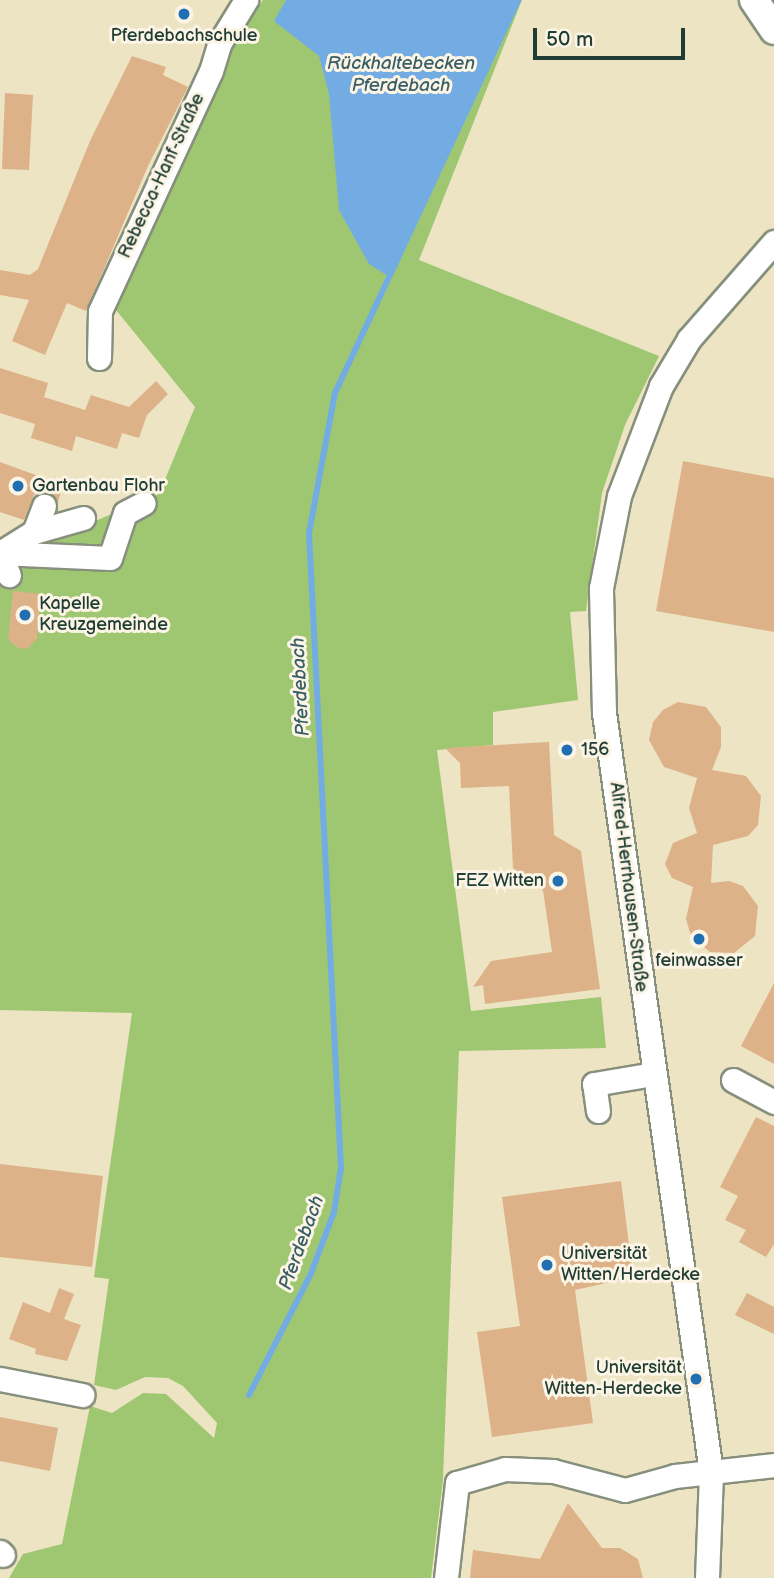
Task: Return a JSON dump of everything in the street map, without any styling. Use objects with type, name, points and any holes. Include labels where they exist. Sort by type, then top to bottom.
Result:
[{"type":"main road","points":[[754,0],[774,30]]},
{"type":"street","name":"Rebecca-Hanf-Straße","points":[[99,358],[100,311],[219,44],[246,0]]},
{"type":"street","name":"Alfred-Herrhausen-Straße","points":[[707,1578],[711,1472],[604,713],[601,588],[619,496],[661,386],[688,339],[774,242]]},
{"type":"street","points":[[83,518],[34,532],[0,553],[110,558],[125,513],[144,503]]},
{"type":"street","points":[[34,532],[44,506]]},
{"type":"street","points":[[0,553],[9,575]]},
{"type":"street","points":[[598,1111],[594,1084],[653,1074]]},
{"type":"street","points":[[733,1080],[774,1102]]},
{"type":"street","points":[[0,1379],[82,1395]]},
{"type":"street","points":[[446,1578],[457,1483],[505,1469],[541,1470],[625,1490],[711,1472],[774,1465]]},
{"type":"green space","points":[[263,0],[522,0],[419,260],[659,356],[625,425],[602,493],[586,611],[570,612],[578,700],[493,712],[493,745],[437,750],[471,1011],[601,997],[606,1048],[459,1051],[443,1480],[431,1578],[9,1578],[23,1554],[62,1544],[90,1406],[112,1413],[143,1393],[166,1394],[214,1438],[217,1423],[183,1386],[168,1378],[145,1377],[116,1390],[94,1385],[109,1279],[94,1277],[132,1013],[0,1010],[0,571],[17,554],[159,494],[195,407],[116,310],[232,49]]},
{"type":"water","name":"Rückhaltebecken Pferdebach","points":[[286,0],[518,0],[391,278],[369,264],[339,210],[329,94],[319,56],[274,21]]},
{"type":"building","points":[[132,56],[166,67],[163,75],[188,87],[148,166],[86,311],[67,303],[45,355],[12,341],[29,300],[0,295],[0,270],[30,275],[38,269],[90,141]]},
{"type":"building","points":[[5,93],[33,95],[29,170],[2,169]]},
{"type":"building","points":[[0,368],[48,383],[44,397],[85,410],[91,395],[129,407],[156,381],[168,394],[147,415],[139,438],[122,433],[117,449],[76,436],[72,451],[31,438],[35,424],[0,413]]},
{"type":"building","points":[[683,461],[774,478],[774,632],[656,611]]},
{"type":"building","name":"Gartenbau Flohr","points":[[0,462],[63,485],[58,502],[50,493],[41,492],[34,495],[24,520],[0,512]]},
{"type":"building","name":"Kapelle Kreuzgemeinde","points":[[13,591],[41,594],[37,639],[27,649],[16,647],[8,639]]},
{"type":"building","points":[[678,702],[706,707],[721,727],[721,747],[712,770],[746,776],[761,796],[758,825],[748,836],[713,845],[711,883],[729,881],[743,886],[758,906],[755,936],[734,953],[710,952],[691,936],[686,919],[693,887],[672,878],[665,864],[673,843],[697,833],[689,808],[697,778],[664,767],[649,740],[653,722],[663,710]]},
{"type":"building","name":"FEZ Witten","points":[[549,742],[554,835],[581,851],[600,989],[485,1004],[483,985],[473,987],[491,961],[552,952],[543,890],[513,868],[509,786],[461,788],[460,763],[445,748]]},
{"type":"building","points":[[774,983],[774,1064],[741,1046]]},
{"type":"building","points":[[756,1117],[774,1126],[774,1244],[766,1257],[739,1242],[746,1230],[725,1220],[738,1196],[720,1187]]},
{"type":"building","points":[[0,1164],[103,1176],[92,1267],[0,1257]]},
{"type":"building","points":[[621,1181],[633,1277],[575,1290],[593,1423],[492,1437],[477,1332],[520,1326],[502,1197]]},
{"type":"building","points":[[59,1288],[74,1294],[64,1319],[81,1325],[67,1361],[35,1354],[36,1349],[9,1339],[23,1302],[50,1313]]},
{"type":"building","points":[[747,1293],[774,1307],[774,1334],[735,1315]]},
{"type":"building","points":[[0,1417],[58,1428],[50,1471],[0,1461]]},
{"type":"building","points":[[568,1503],[602,1548],[620,1548],[638,1559],[643,1578],[470,1578],[473,1550],[540,1559]]},
{"type":"waterway","name":"Pferdebach","points":[[249,1395],[310,1276],[334,1212],[341,1168],[309,533],[335,393],[518,0]]},
{"type":"place","name":"Pferdebachschule","points":[[184,14]]},
{"type":"place","name":"Gartenbau Flohr","points":[[18,486]]},
{"type":"place","name":"Kapelle Kreuzgemeinde","points":[[25,615]]},
{"type":"place","name":"156","points":[[567,750]]},
{"type":"place","name":"FEZ Witten","points":[[558,881]]},
{"type":"place","name":"feinwasser","points":[[699,939]]},
{"type":"place","name":"Universität Witten/Herdecke","points":[[547,1265]]},
{"type":"place","name":"Universität Witten-Herdecke","points":[[696,1379]]}]
